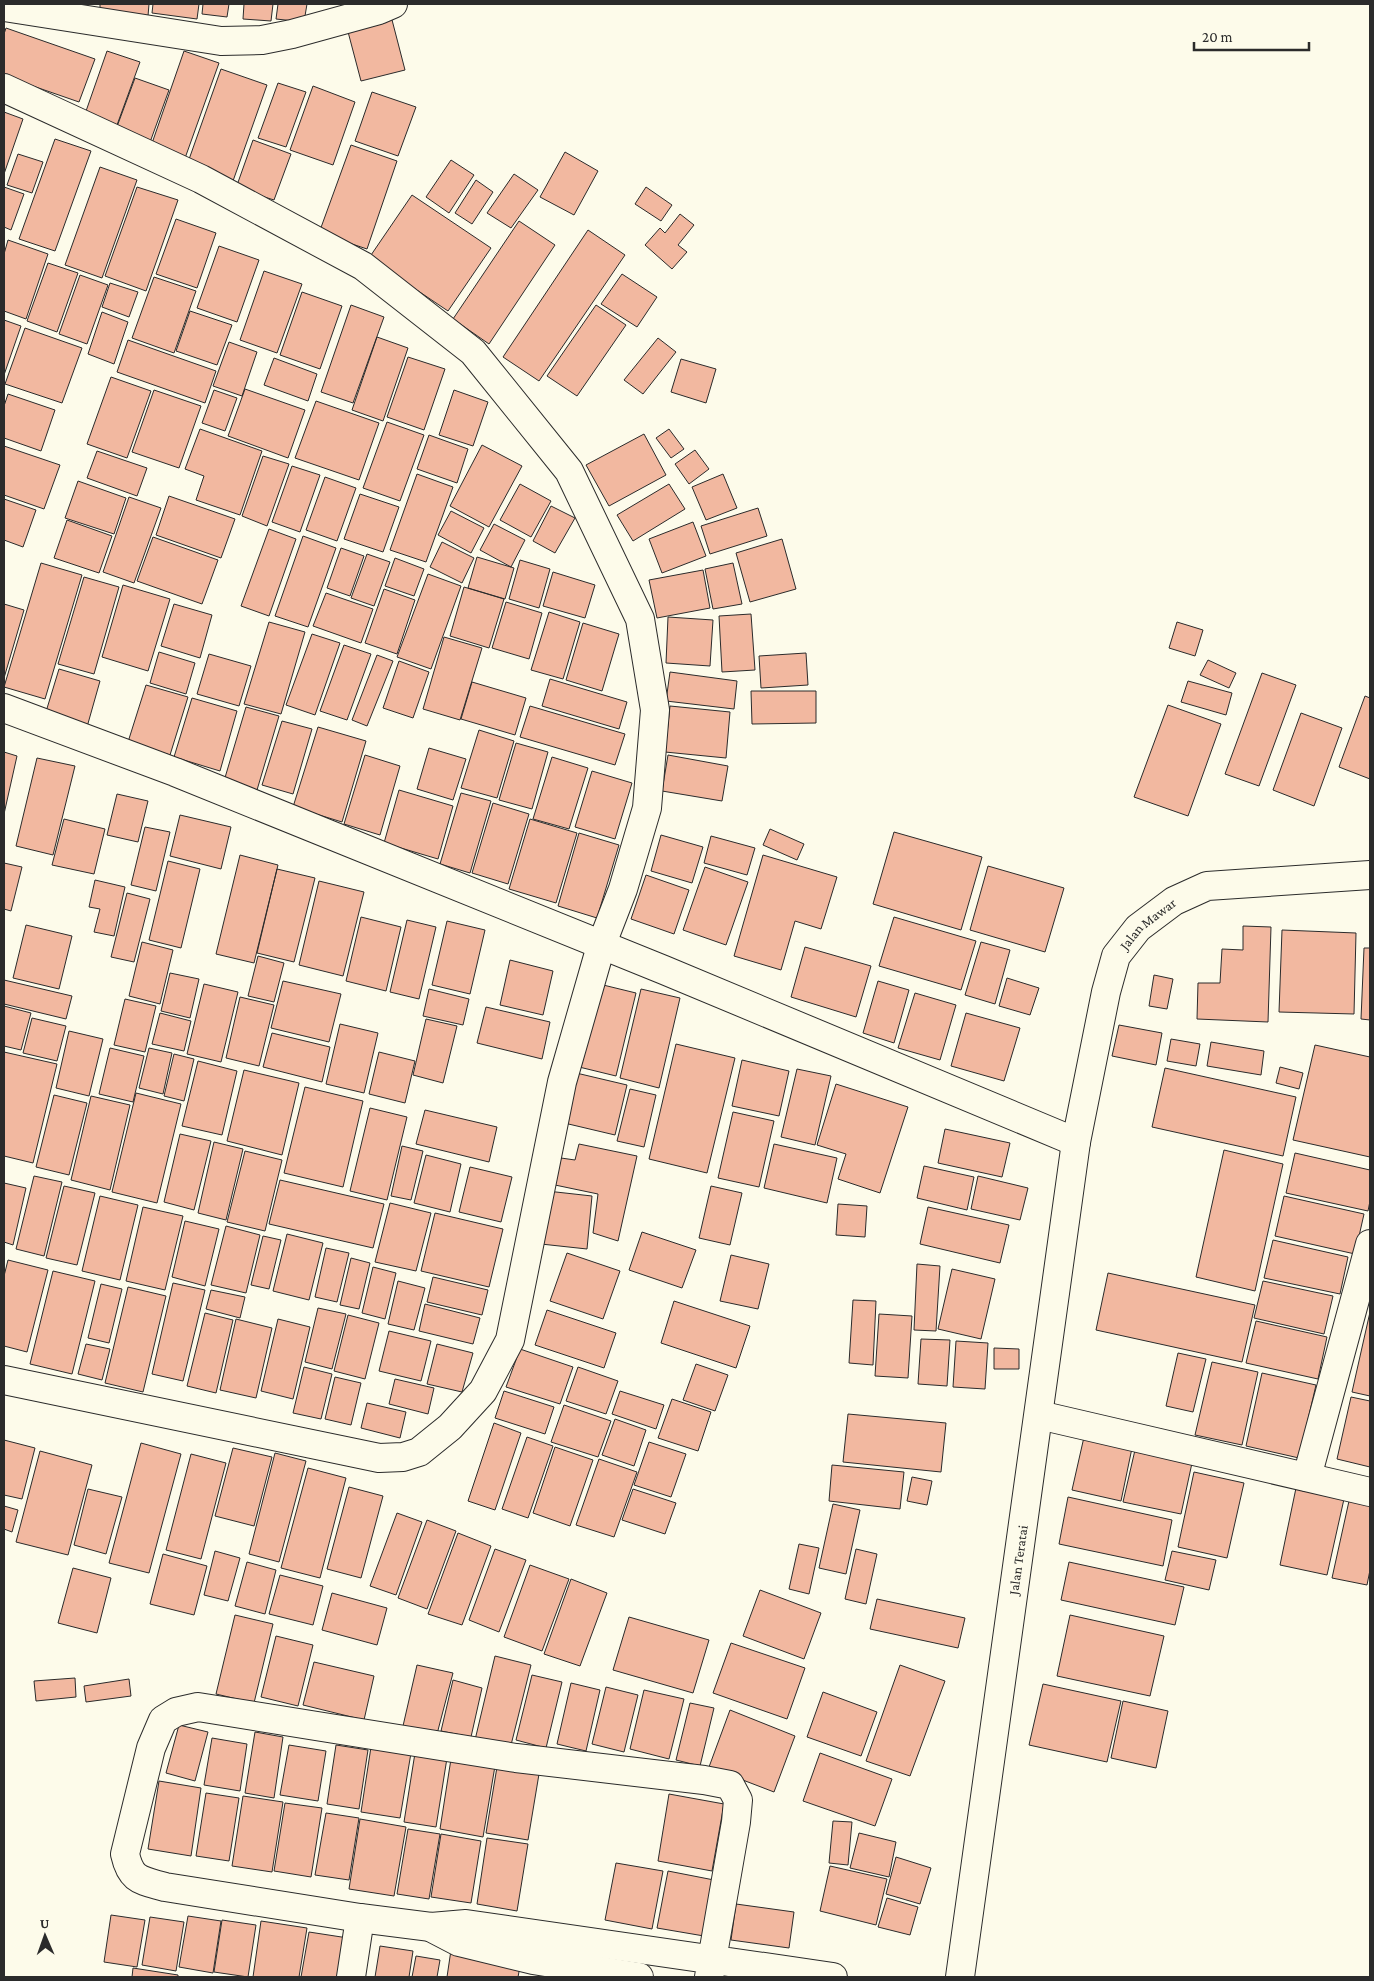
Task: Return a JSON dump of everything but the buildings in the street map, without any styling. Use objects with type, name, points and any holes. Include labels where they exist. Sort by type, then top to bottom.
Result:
[{"type":"street","points":[[4,7],[221,41],[262,40],[292,34],[379,10],[393,4]]},
{"type":"street","points":[[4,88],[201,179],[363,266],[473,352],[569,470],[640,619],[655,710],[647,808],[622,888],[601,946],[562,1082],[510,1340],[483,1391],[450,1428],[419,1452],[403,1457],[380,1458],[347,1453],[4,1380]]},
{"type":"street","points":[[4,708],[175,772],[1076,1142]]},
{"type":"street","name":"Jalan Mawar","points":[[1076,1142],[1106,992],[1116,956],[1138,928],[1174,901],[1207,886],[1370,875]]},
{"type":"street","name":"Jalan Teratai","points":[[960,1977],[1076,1142]]},
{"type":"street","points":[[1307,1478],[1365,1284],[1370,1244]]},
{"type":"street","points":[[1039,1415],[1370,1492]]},
{"type":"street","points":[[639,1977],[533,1957],[466,1924],[431,1927],[360,1918],[165,1887],[138,1879],[128,1866],[125,1854],[152,1748],[163,1720],[176,1712],[198,1707],[516,1758],[704,1780],[730,1785],[738,1800],[736,1822],[711,1969]]},
{"type":"street","points":[[351,1977],[360,1918]]},
{"type":"street","points":[[533,1957],[833,1977]]}]
